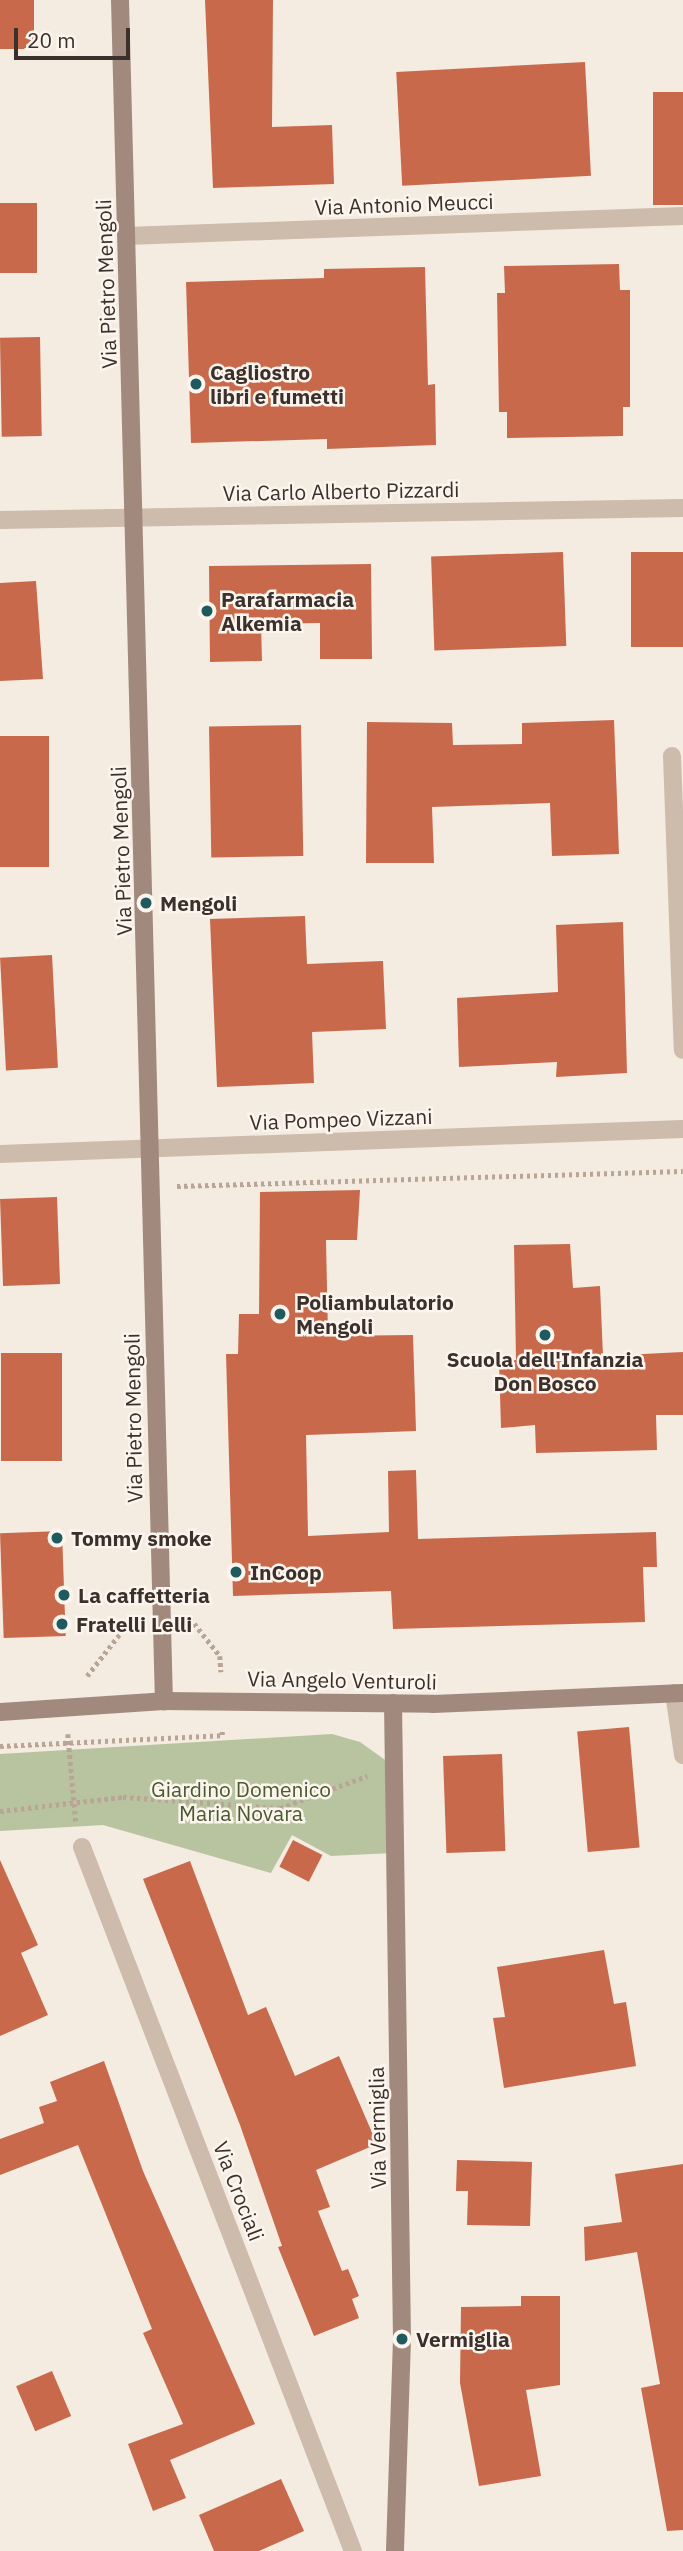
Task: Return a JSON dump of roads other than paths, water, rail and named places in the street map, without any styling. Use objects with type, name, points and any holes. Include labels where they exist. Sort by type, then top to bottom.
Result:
[{"type":"main road","name":"Via Pietro Mengoli","points":[[120,0],[164,1701]]},
{"type":"main road","name":"Via Angelo Venturoli","points":[[0,1712],[164,1701],[393,1703],[678,1693]]},
{"type":"main road","name":"Via Vermiglia","points":[[393,1703],[402,2326],[395,2551]]},
{"type":"street","name":"Via Antonio Meucci","points":[[127,236],[683,215]]},
{"type":"street","name":"Via Carlo Alberto Pizzardi","points":[[0,520],[683,508]]},
{"type":"street","points":[[672,756],[683,1050]]},
{"type":"street","name":"Via Pompeo Vizzani","points":[[0,1154],[683,1129]]},
{"type":"street","points":[[678,1693],[683,1755]]},
{"type":"street","name":"Via Crociali","points":[[82,1847],[353,2551]]},
{"type":"place","name":"Cagliostro libri e fumetti","points":[[196,384]]},
{"type":"place","name":"Parafarmacia Alkemia","points":[[207,611]]},
{"type":"place","name":"Mengoli","points":[[146,903]]},
{"type":"place","name":"Poliambulatorio Mengoli","points":[[280,1314]]},
{"type":"place","name":"Scuola dell'Infanzia Don Bosco","points":[[545,1335]]},
{"type":"place","name":"Tommy smoke","points":[[57,1538]]},
{"type":"place","name":"InCoop","points":[[236,1572]]},
{"type":"place","name":"La caffetteria","points":[[64,1595]]},
{"type":"place","name":"Fratelli Lelli","points":[[62,1624]]},
{"type":"place","name":"Vermiglia","points":[[402,2339]]},
{"type":"park label","name":"Giardino Domenico Maria Novara","points":[[241,1801]]}]
